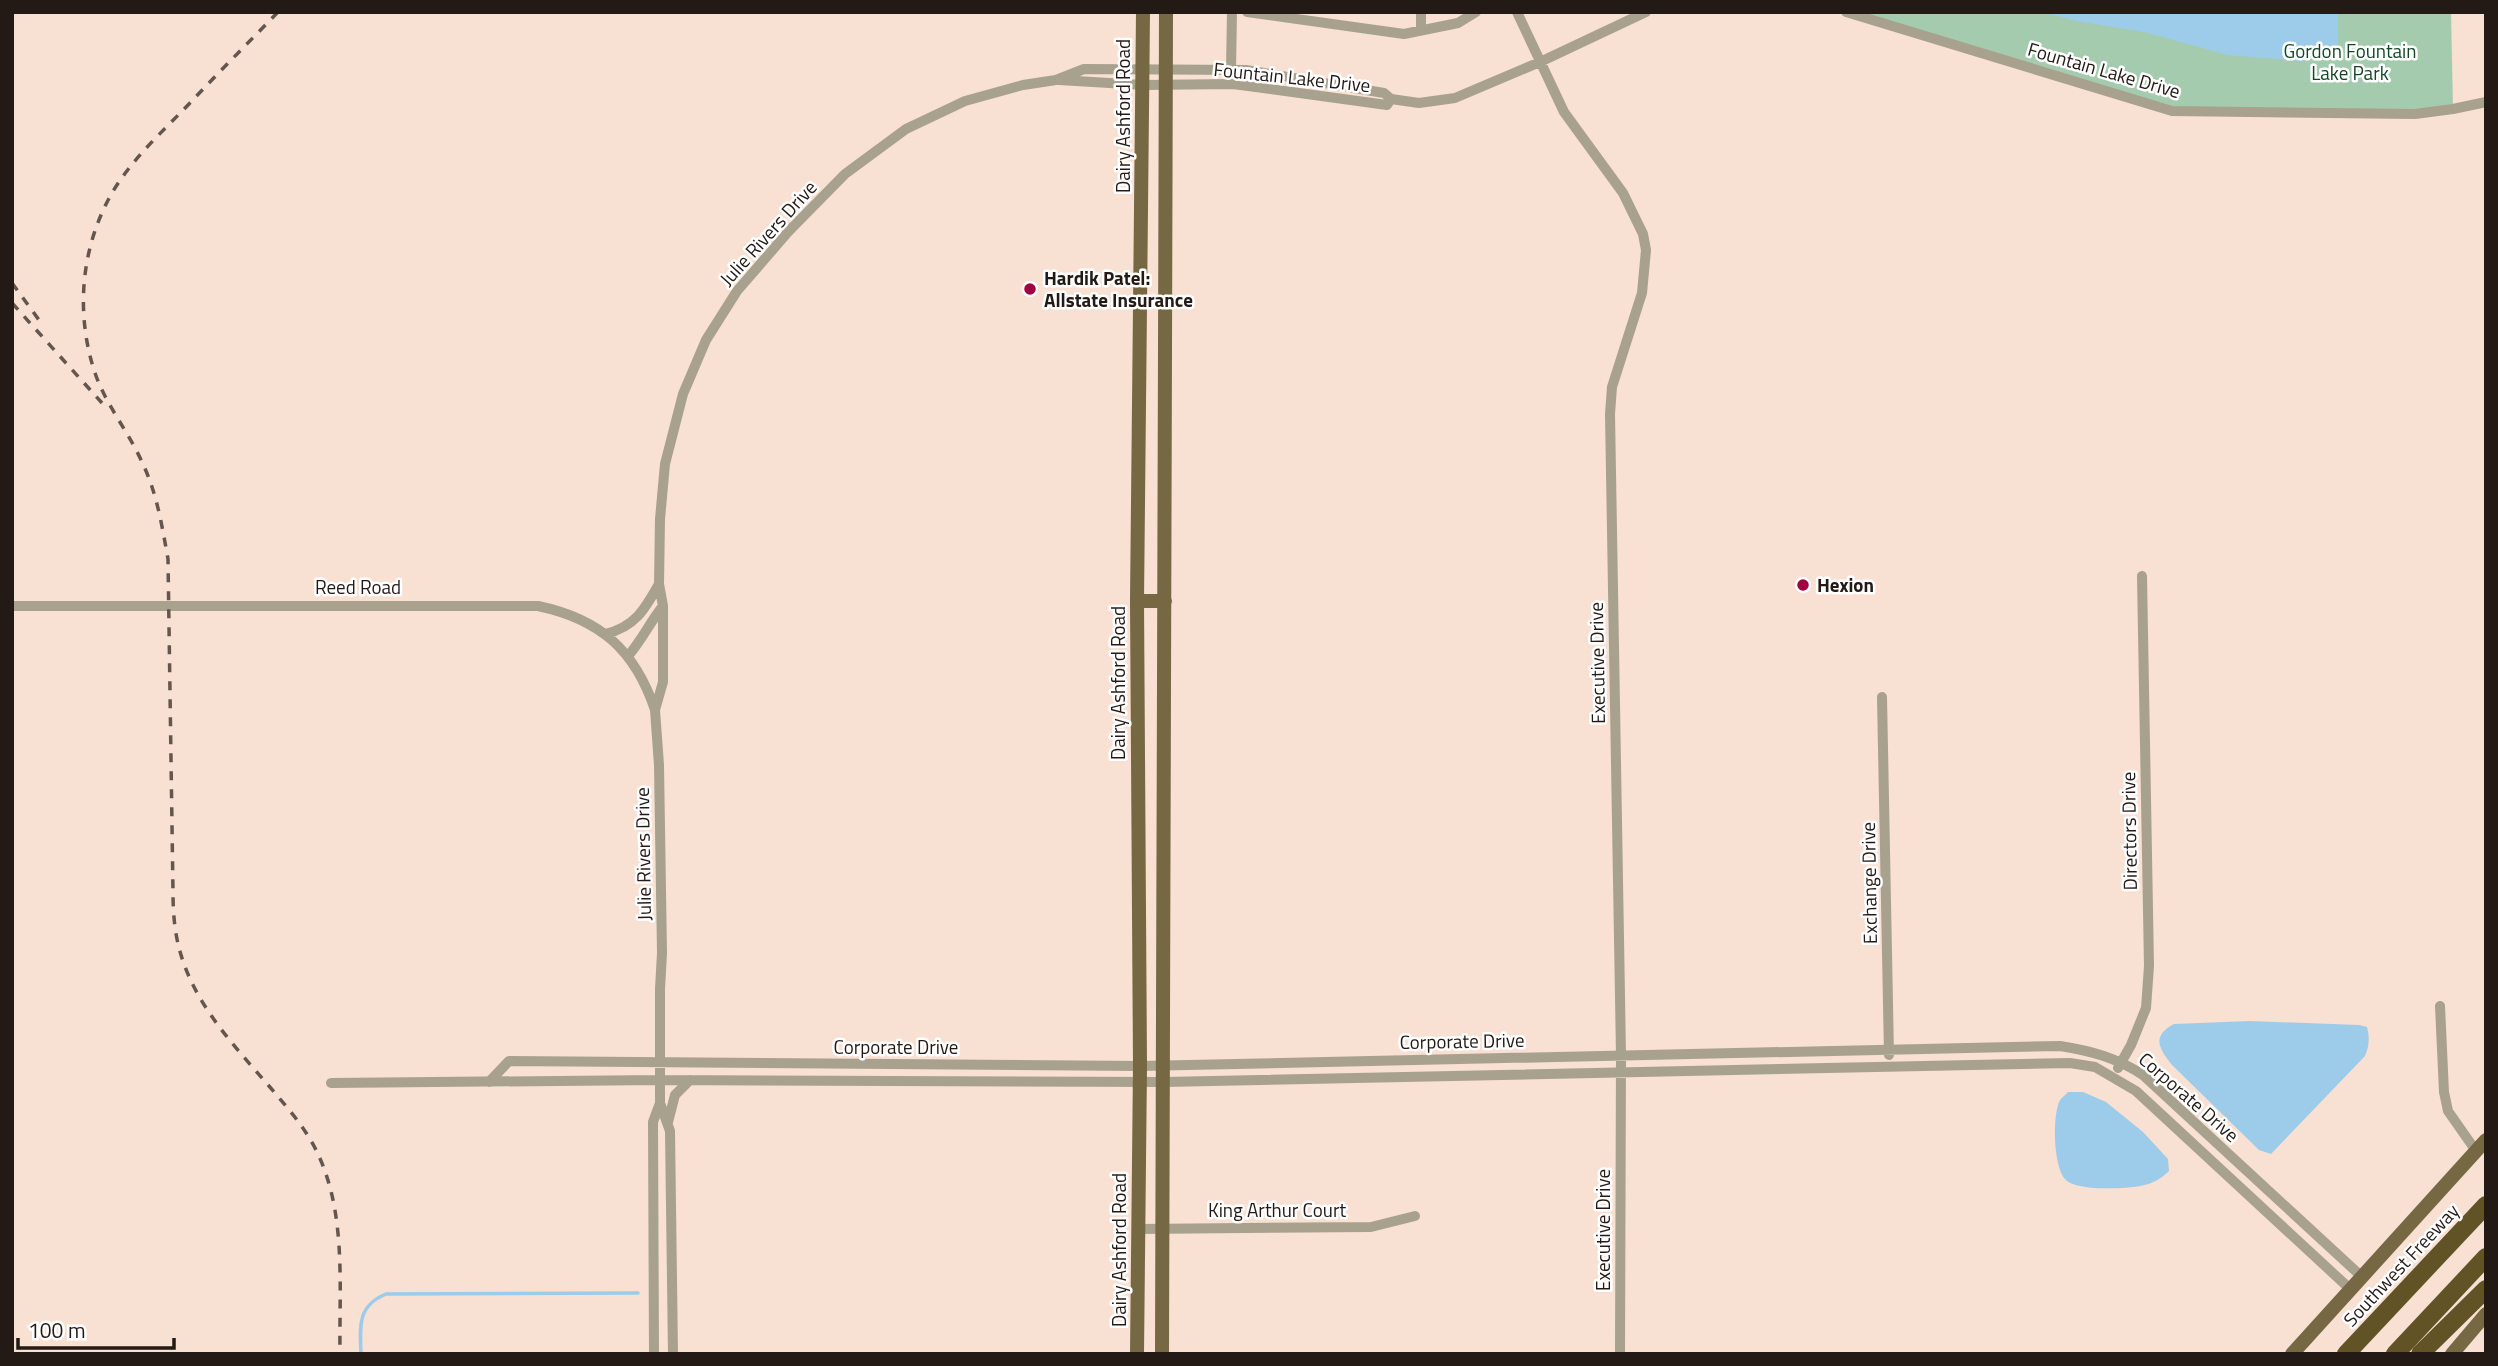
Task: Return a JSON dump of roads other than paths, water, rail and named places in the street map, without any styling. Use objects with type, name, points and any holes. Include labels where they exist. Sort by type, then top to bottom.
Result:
[{"type":"highway","name":"Southwest Freeway","points":[[2346,1354],[2486,1205]]},
{"type":"highway","points":[[2395,1354],[2486,1257]]},
{"type":"highway","points":[[2420,1354],[2486,1289]]},
{"type":"main road","name":"Dairy Ashford Road","points":[[1137,1354],[1140,1066],[1137,601],[1143,12]]},
{"type":"main road","points":[[1162,1354],[1166,12]]},
{"type":"main road","points":[[1141,281],[1166,282]]},
{"type":"main road","points":[[1138,488],[1165,487]]},
{"type":"main road","points":[[1137,601],[1165,601]]},
{"type":"main road","points":[[2292,1354],[2481,1146]]},
{"type":"main road","points":[[2452,1354],[2486,1314]]},
{"type":"street","points":[[1231,69],[1232,12]]},
{"type":"street","points":[[1247,12],[1330,18],[1404,34],[1458,23],[1476,12]]},
{"type":"street","points":[[1421,12],[1421,30]]},
{"type":"street","name":"Executive Drive","points":[[1517,12],[1564,113],[1633,208],[1646,250],[1642,293],[1612,387],[1610,414],[1621,1055],[1620,1354]]},
{"type":"street","name":"Fountain Lake Drive","points":[[1166,69],[1231,69],[1302,78],[1384,93],[1391,99],[1419,103],[1455,98],[1646,12]]},
{"type":"street","name":"Fountain Lake Drive","points":[[1846,12],[2172,111],[2416,114],[2486,102]]},
{"type":"street","name":"Julie Rivers Drive","points":[[673,1354],[668,1122],[660,1103],[658,1080],[662,890],[658,728],[655,710],[663,682],[663,606],[659,584],[660,519],[665,464],[683,394],[706,340],[737,291],[788,232],[845,174],[906,129],[965,101],[1023,85],[1056,80],[1084,69],[1166,69]]},
{"type":"street","points":[[1300,93],[1302,78]]},
{"type":"street","name":"Julie Rivers Drive","points":[[1056,80],[1143,85]]},
{"type":"street","name":"Fountain Lake Drive","points":[[1143,85],[1233,84],[1387,105],[1391,99]]},
{"type":"street","name":"Directors Drive","points":[[2113,1076],[2146,1008],[2149,966],[2142,576]]},
{"type":"street","name":"Julie Rivers Drive","points":[[605,634],[618,631],[634,622],[644,611],[659,584]]},
{"type":"street","name":"Reed Road","points":[[12,606],[538,606],[569,613],[605,634],[628,656],[640,673],[655,710]]},
{"type":"street","points":[[628,656],[649,630],[663,606]]},
{"type":"street","name":"Exchange Drive","points":[[1882,697],[1890,1068]]},
{"type":"street","points":[[2440,1006],[2444,1092],[2448,1111],[2481,1146]]},
{"type":"street","name":"Corporate Drive","points":[[489,1082],[509,1061],[610,1064],[1140,1066],[2060,1046],[2091,1051],[2122,1062],[2143,1075],[2361,1276]]},
{"type":"street","name":"Corporate Drive","points":[[331,1083],[610,1080],[1164,1082],[1890,1068],[2060,1062],[2095,1068],[2136,1091],[2349,1289]]},
{"type":"street","points":[[1271,1063],[1271,1079]]},
{"type":"street","points":[[610,1064],[610,1080]]},
{"type":"street","points":[[904,1065],[904,1081]]},
{"type":"street","points":[[668,1122],[675,1095],[690,1080]]},
{"type":"street","name":"Julie Rivers Drive","points":[[654,1354],[653,1122],[660,1103]]},
{"type":"street","name":"King Arthur Court","points":[[1138,1229],[1371,1227],[1415,1216]]},
{"type":"street","points":[[654,1331],[673,1334]]},
{"type":"water","points":[[2042,12],[2338,12],[2338,52],[2304,61],[2228,55],[2144,32]]},
{"type":"water","points":[[2250,1021],[2359,1025],[2367,1027],[2368,1031],[2369,1042],[2365,1056],[2271,1154],[2259,1150],[2172,1065],[2160,1043],[2162,1033],[2174,1024]]},
{"type":"water","points":[[2068,1092],[2083,1092],[2106,1102],[2143,1132],[2168,1159],[2169,1171],[2159,1179],[2133,1187],[2090,1188],[2066,1180],[2058,1165],[2055,1129],[2057,1107]]},
{"type":"waterway","points":[[361,1354],[362,1318],[370,1304],[386,1294],[638,1293]]},
{"type":"railway","points":[[278,12],[148,146],[120,181],[93,235],[84,281],[83,304],[95,373],[152,486],[168,559],[173,898],[177,939],[183,961],[201,1000],[226,1036],[300,1124],[316,1150],[326,1174],[337,1224],[340,1354]]},
{"type":"railway","points":[[12,283],[39,320]]},
{"type":"railway","points":[[12,303],[102,403]]},
{"type":"place","name":"Hardik Patel: Allstate Insurance","points":[[1030,289]]},
{"type":"place","name":"Hexion","points":[[1803,585]]},
{"type":"park label","name":"Gordon Fountain Lake Park","points":[[2350,62]]}]
